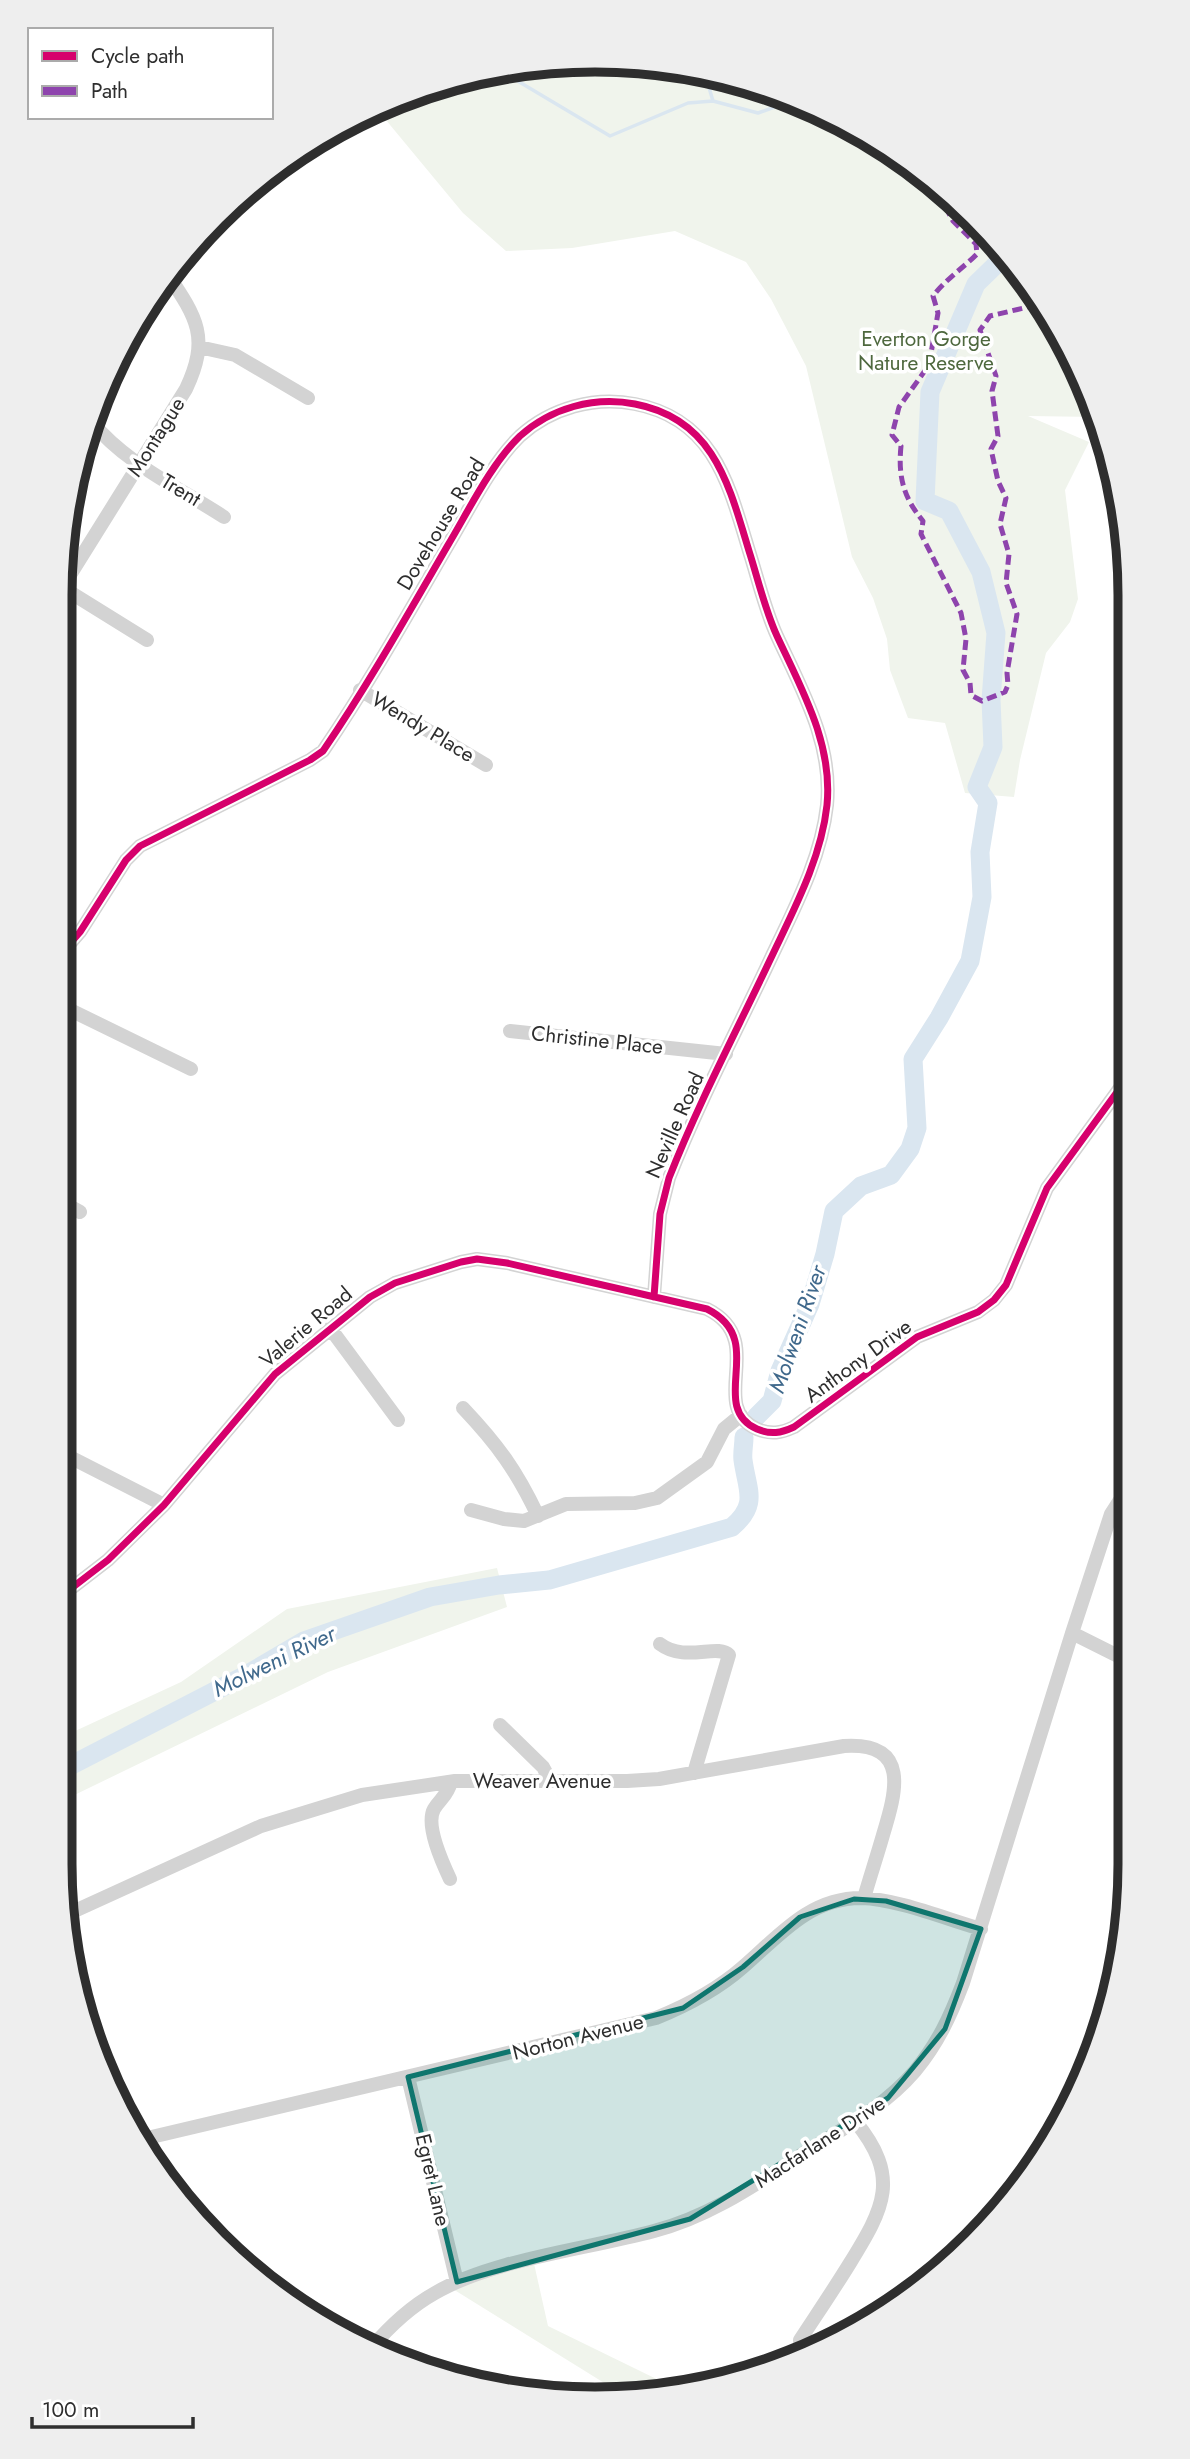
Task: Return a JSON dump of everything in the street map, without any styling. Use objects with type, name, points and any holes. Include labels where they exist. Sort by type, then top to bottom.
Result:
[{"type":"street","name":"Montague","points":[[73,569],[186,389],[195,369],[199,348],[194,317],[174,285]]},
{"type":"street","points":[[199,348],[234,355],[308,398]]},
{"type":"street","name":"Dovehouse Road","points":[[72,941],[86,924],[133,851],[159,834],[319,755],[504,454],[528,429],[549,416],[572,406],[613,401],[656,409],[678,421],[697,436],[719,462],[733,494],[773,626],[801,685],[821,741],[828,780],[825,818],[806,882],[726,1054]]},
{"type":"street","name":"Trent","points":[[99,430],[138,466],[224,517]]},
{"type":"street","points":[[72,595],[147,640]]},
{"type":"street","name":"Wendy Place","points":[[360,690],[486,765]]},
{"type":"street","points":[[72,1011],[191,1069]]},
{"type":"street","name":"Christine Place","points":[[510,1031],[726,1054]]},
{"type":"street","name":"Neville Road","points":[[654,1297],[663,1196],[726,1054]]},
{"type":"street","name":"Anthony Drive","points":[[741,1415],[753,1427],[766,1432],[785,1431],[803,1421],[917,1337],[978,1312],[995,1300],[1006,1285],[1047,1188],[1118,1091]]},
{"type":"street","points":[[72,1207],[80,1212]]},
{"type":"street","name":"Valerie Road","points":[[72,1588],[108,1560],[164,1505],[275,1374],[370,1297],[395,1283],[477,1259],[507,1263],[654,1297]]},
{"type":"street","points":[[471,1510],[518,1521],[566,1504],[635,1503],[657,1498],[707,1462],[724,1429],[741,1415],[734,1397],[736,1344],[727,1324],[707,1309],[654,1297]]},
{"type":"street","points":[[330,1328],[398,1420]]},
{"type":"street","points":[[463,1408],[506,1457],[538,1516]]},
{"type":"street","points":[[72,1458],[164,1505]]},
{"type":"street","name":"Macfarlane Drive","points":[[378,2340],[415,2307],[457,2282],[509,2265],[657,2230],[724,2204],[888,2098],[929,2053],[945,2029],[981,1929],[1072,1633],[1111,1514],[1118,1503]]},
{"type":"street","points":[[1072,1633],[1118,1656]]},
{"type":"street","points":[[660,1644],[681,1654],[722,1650],[729,1656],[694,1773]]},
{"type":"street","points":[[500,1726],[544,1767],[550,1780]]},
{"type":"street","name":"Weaver Avenue","points":[[74,1911],[261,1826],[379,1791],[451,1782],[627,1781],[694,1773],[861,1745],[882,1753],[894,1771],[895,1793],[864,1898]]},
{"type":"street","points":[[450,1879],[439,1857],[432,1817],[434,1810],[448,1793],[451,1782]]},
{"type":"street","name":"Norton Avenue","points":[[149,2138],[656,2018],[707,1994],[743,1967],[783,1929],[800,1917],[835,1902],[864,1898],[886,1901],[981,1929]]},
{"type":"street","name":"Egret Lane","points":[[408,2077],[457,2282]]},
{"type":"street","points":[[800,2345],[800,2340],[869,2233],[883,2201],[881,2166],[867,2136],[855,2121]]},
{"type":"highlighted area","points":[[854,1899],[886,1901],[981,1929],[945,2029],[888,2098],[690,2219],[457,2282],[408,2077],[683,2008],[743,1967],[800,1917]]},
{"type":"green space","name":"Everton Gorge Nature Reserve","points":[[595,72],[663,76],[697,82],[763,100],[795,112],[857,142],[886,160],[914,180],[965,225],[1010,276],[1030,304],[1064,364],[1086,417],[1028,416],[1089,442],[1065,490],[1078,599],[1070,622],[1046,653],[1020,760],[1014,797],[965,793],[945,723],[908,718],[890,670],[887,639],[873,598],[852,557],[806,366],[771,299],[746,262],[675,231],[572,248],[506,251],[463,213],[384,117],[427,100],[493,82],[527,76]]},
{"type":"green space","points":[[497,1568],[507,1607],[328,1672],[72,1796],[72,1732],[181,1682],[287,1609]]},
{"type":"green space","points":[[533,2259],[548,2326],[664,2383],[610,2387],[448,2286]]},
{"type":"waterway","points":[[516,78],[610,136],[688,103],[713,101],[758,113],[778,106]]},
{"type":"waterway","points":[[708,85],[713,101]]},
{"type":"waterway","name":"Molweni River","points":[[756,1417],[772,1401],[780,1371],[810,1304],[834,1211],[861,1186],[891,1175],[910,1149],[917,1128],[913,1059],[970,961],[982,897],[980,852],[988,803],[977,787],[993,747],[991,700],[996,633],[981,572],[949,511],[925,501],[930,392],[976,284],[998,262]]},
{"type":"waterway","name":"Molweni River","points":[[72,1765],[246,1675],[304,1641],[430,1597],[499,1585],[549,1580],[732,1527],[746,1511],[748,1504],[743,1457],[744,1437]]},
{"type":"marked path","points":[[946,207],[953,221],[976,244],[977,254],[933,296],[938,313],[929,365],[899,407],[892,435],[901,446],[901,477],[906,495],[923,521],[921,534],[961,613],[966,639],[963,670],[970,683],[971,695],[982,701],[1005,692],[1008,685],[1007,673],[1017,614],[1006,583],[1009,554],[1000,524],[1006,498],[998,481],[991,449],[998,436],[992,391],[996,376],[980,330],[990,316],[1031,306]]},
{"type":"cycle path","points":[[72,941],[126,860],[140,846],[323,751],[356,701],[481,488],[499,460],[520,436],[559,411],[589,403],[635,404],[662,412],[683,424],[701,440],[725,479],[769,616],[814,718],[828,782],[824,825],[805,885],[705,1095],[669,1178],[660,1214],[654,1297]]},
{"type":"cycle path","points":[[72,1588],[108,1560],[164,1505],[275,1374],[370,1297],[395,1283],[461,1262],[477,1259],[507,1263],[707,1309],[725,1322],[735,1341],[735,1390],[739,1413],[746,1422],[762,1431],[780,1432],[794,1427],[917,1337],[978,1312],[994,1300],[1006,1285],[1047,1188],[1118,1091]]}]
